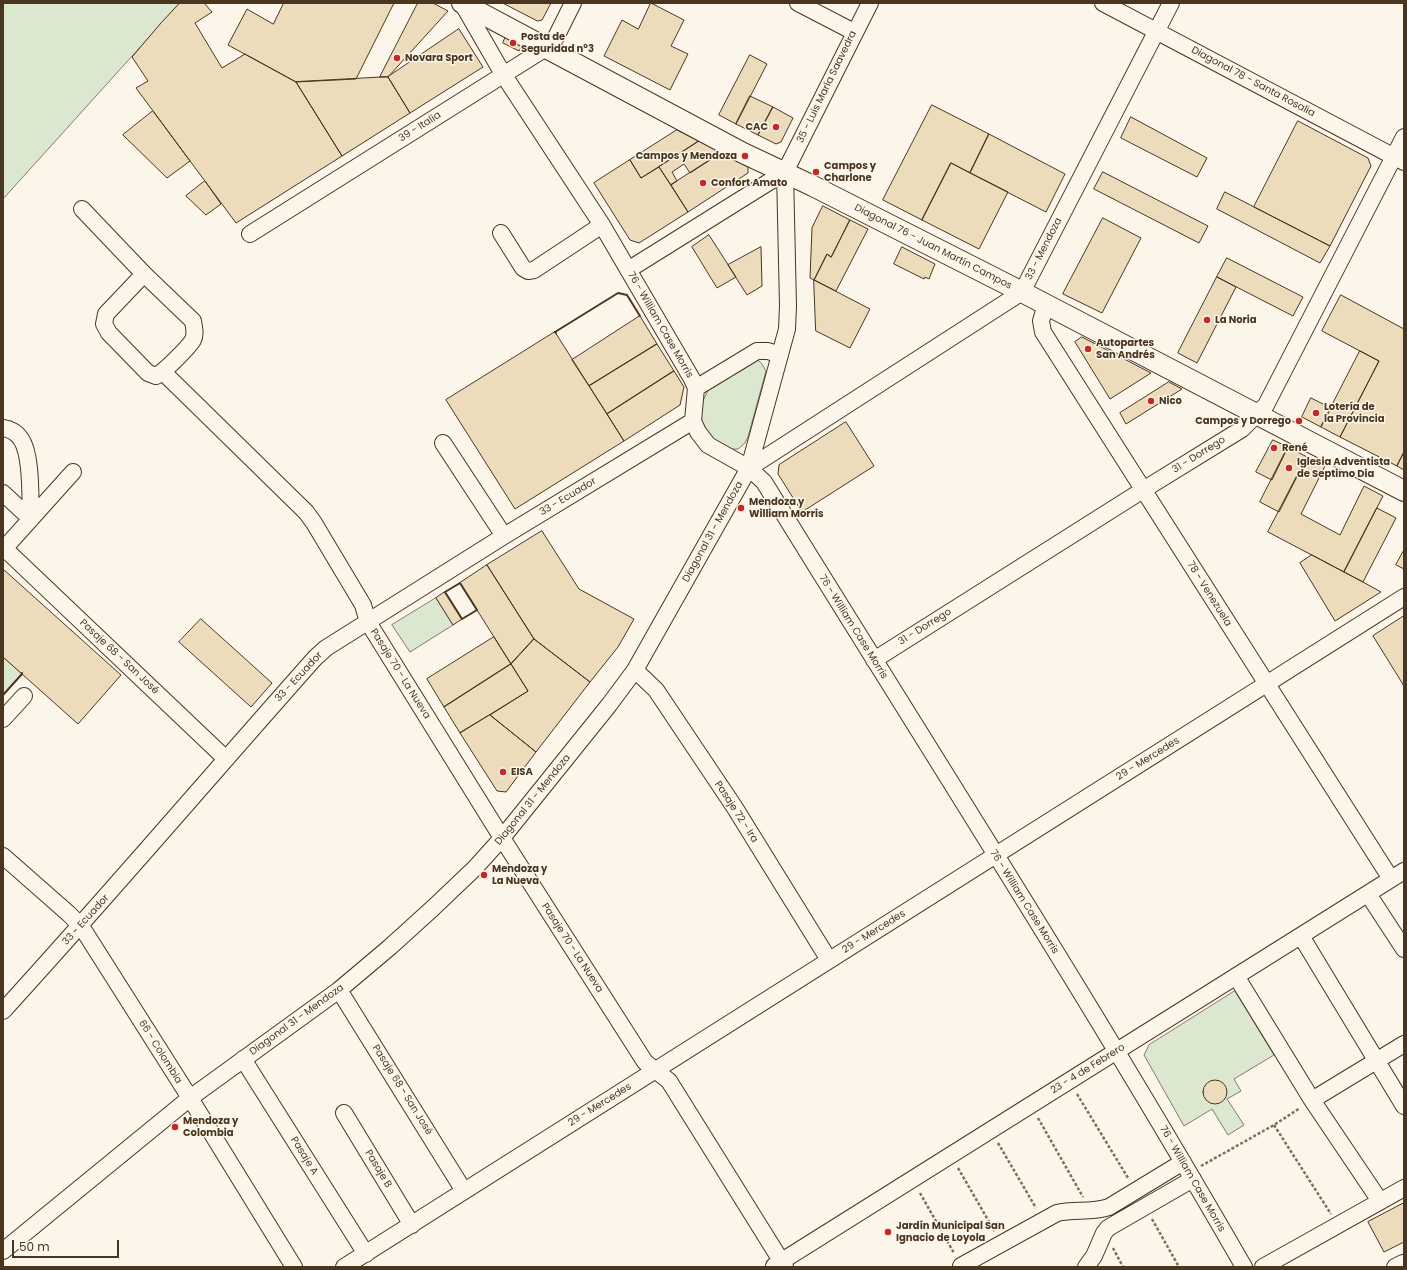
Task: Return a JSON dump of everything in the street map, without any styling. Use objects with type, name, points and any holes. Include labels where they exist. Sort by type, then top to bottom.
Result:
[{"type":"main road","name":"Diagonal 76 - Juan Martín Campos","points":[[462,3],[743,153],[785,172],[1046,304],[1404,491]]},
{"type":"street","name":"76 - William Case Morris","points":[[462,3],[503,74],[602,225],[692,379],[696,388],[693,421],[698,432],[708,445],[749,468],[764,482],[1116,1051],[1244,1267]]},
{"type":"street","name":"39 - Italia","points":[[250,234],[546,48],[556,38],[573,3]]},
{"type":"street","points":[[798,3],[854,32]]},
{"type":"street","name":"35 - Luis María Saavedra","points":[[785,172],[854,32],[870,3]]},
{"type":"street","name":"Diagonal 78 - Santa Rosalía","points":[[1102,3],[1399,159]]},
{"type":"street","name":"33 - Mendoza","points":[[749,468],[1022,292],[1171,3]]},
{"type":"street","name":"31 - Dorrego","points":[[874,660],[1242,429],[1266,405],[1399,159],[1404,137]]},
{"type":"street","points":[[628,270],[785,172]]},
{"type":"street","name":"Diagonal 31 - Mendoza","points":[[3,1251],[190,1098],[339,990],[433,908],[475,868],[502,838],[635,670],[749,468],[787,329],[785,172]]},
{"type":"street","points":[[82,209],[144,274],[193,321],[195,331],[192,340],[163,372],[156,376],[148,373],[109,333],[104,324],[106,314],[144,274]]},
{"type":"street","points":[[501,232],[523,268],[528,271],[534,270],[602,225]]},
{"type":"street","name":"78 - Venezuela","points":[[1046,304],[1041,321],[1043,332],[1390,879]]},
{"type":"street","points":[[696,388],[757,351],[768,351],[780,355]]},
{"type":"street","name":"Pasaje 70 - La Nueva","points":[[163,372],[306,512],[314,523],[363,605],[368,622],[502,838],[645,1062],[669,1081],[780,1265]]},
{"type":"street","name":"33 - Ecuador","points":[[3,1011],[81,926],[315,658],[326,648],[504,536],[693,421]]},
{"type":"street","points":[[3,428],[11,430],[17,434],[26,449],[28,459],[31,518]]},
{"type":"street","points":[[443,443],[504,536]]},
{"type":"street","points":[[7,552],[31,518],[73,472]]},
{"type":"street","points":[[3,493],[31,518]]},
{"type":"street","name":"Pasaje 68 - San José","points":[[7,552],[226,759]]},
{"type":"street","name":"29 - Mercedes","points":[[344,1267],[1404,597]]},
{"type":"street","name":"Pasaje 72 - Ira","points":[[635,670],[656,690],[735,808],[829,960]]},
{"type":"street","points":[[3,719],[24,696]]},
{"type":"street","name":"66 - Colombia","points":[[3,856],[81,926],[190,1098],[294,1267]]},
{"type":"street","name":"23 - 4 de Febrero","points":[[780,1265],[1116,1051],[1404,871]]},
{"type":"street","points":[[1368,894],[1404,949]]},
{"type":"street","points":[[1301,936],[1404,1106]]},
{"type":"street","points":[[1236,976],[1312,1100],[1380,1201]]},
{"type":"street","name":"Pasaje 68 - San José","points":[[339,990],[464,1191]]},
{"type":"street","points":[[1312,1100],[1404,1044]]},
{"type":"street","name":"Pasaje A","points":[[243,1059],[366,1254]]},
{"type":"street","name":"Pasaje B","points":[[344,1113],[412,1225]]},
{"type":"street","points":[[961,1266],[1057,1213],[1065,1211],[1100,1210],[1109,1207],[1136,1190],[1188,1171]]},
{"type":"street","points":[[1086,1267],[1094,1256],[1104,1233],[1108,1228],[1145,1207],[1188,1171]]},
{"type":"street","points":[[1263,1267],[1404,1188]]},
{"type":"path","points":[[1077,1094],[1136,1190]]},
{"type":"path","points":[[1188,1171],[1274,1125],[1312,1100]]},
{"type":"path","points":[[1037,1118],[1091,1210]]},
{"type":"path","points":[[1274,1125],[1337,1225]]},
{"type":"path","points":[[998,1143],[1042,1220]]},
{"type":"path","points":[[958,1168],[1001,1243]]},
{"type":"path","points":[[920,1193],[961,1266]]},
{"type":"path","points":[[1145,1207],[1179,1267]]},
{"type":"green space","points":[[3,3],[180,3],[3,199]]},
{"type":"green space","points":[[757,359],[766,371],[748,437],[745,443],[738,449],[729,449],[716,444],[707,433],[702,422],[700,407],[710,386]]},
{"type":"green space","points":[[436,598],[453,625],[410,652],[392,625]]},
{"type":"green space","points":[[3,657],[22,674],[3,695]]},
{"type":"green space","points":[[1235,991],[1274,1055],[1234,1079],[1241,1091],[1227,1099],[1244,1125],[1228,1135],[1212,1109],[1184,1126],[1144,1055],[1149,1045]]},
{"type":"building","points":[[180,3],[204,3],[212,12],[195,23],[222,68],[245,54],[296,82],[342,156],[236,223],[136,88],[148,81],[132,57]]},
{"type":"building","points":[[284,3],[394,3],[356,79],[296,82],[228,45],[247,9],[273,24]]},
{"type":"building","name":"Novara Sport","points":[[418,3],[433,3],[448,11],[388,77],[380,77]]},
{"type":"building","points":[[503,3],[551,3],[542,20],[538,21]]},
{"type":"building","points":[[651,3],[684,20],[671,46],[688,54],[670,90],[604,56],[622,20],[638,29]]},
{"type":"building","points":[[459,29],[483,67],[410,113],[388,77]]},
{"type":"building","name":"Posta de Seguridad n°3","points":[[506,36],[523,44],[519,51],[503,43]]},
{"type":"building","points":[[750,55],[767,64],[736,124],[719,115]]},
{"type":"building","points":[[388,77],[410,113],[342,156],[296,82]]},
{"type":"building","points":[[750,96],[773,107],[758,135],[736,124]]},
{"type":"building","points":[[932,105],[989,134],[970,173],[951,163],[922,220],[883,200]]},
{"type":"building","name":"CAC","points":[[773,107],[793,118],[781,142],[776,144],[758,135]]},
{"type":"building","points":[[153,111],[190,161],[167,178],[123,135]]},
{"type":"building","points":[[1131,117],[1207,158],[1197,177],[1121,138]]},
{"type":"building","points":[[1298,121],[1368,158],[1371,166],[1330,246],[1254,207]]},
{"type":"building","points":[[677,130],[699,141],[641,178],[630,160]]},
{"type":"building","points":[[989,134],[1065,174],[1046,212],[970,173]]},
{"type":"building","points":[[699,141],[721,153],[690,173],[684,164],[672,172],[677,181],[671,185],[659,167]]},
{"type":"building","name":"Confort Amato","points":[[721,153],[748,167],[748,173],[688,212],[671,185]]},
{"type":"building","points":[[630,160],[641,178],[659,167],[688,212],[639,243],[630,240],[594,183]]},
{"type":"building","points":[[951,163],[1008,192],[979,249],[922,220]]},
{"type":"building","points":[[1103,172],[1208,226],[1199,243],[1094,189]]},
{"type":"building","points":[[205,181],[221,204],[206,215],[186,196]]},
{"type":"building","points":[[1225,192],[1330,246],[1320,263],[1217,209]]},
{"type":"building","points":[[823,206],[850,220],[831,257],[827,254],[814,280],[810,278],[812,228]]},
{"type":"building","points":[[1103,218],[1141,238],[1102,313],[1063,294]]},
{"type":"building","points":[[850,220],[868,229],[836,291],[814,280],[827,254],[831,257]]},
{"type":"building","points":[[709,235],[736,277],[717,288],[692,247]]},
{"type":"building","points":[[761,247],[762,286],[747,295],[728,265]]},
{"type":"building","points":[[902,247],[935,264],[929,279],[925,277],[924,279],[894,264]]},
{"type":"building","points":[[1227,258],[1303,297],[1293,316],[1217,277]]},
{"type":"building","name":"La Noria","points":[[1217,277],[1236,287],[1197,363],[1178,353]]},
{"type":"building","points":[[814,280],[870,309],[850,348],[816,331]]},
{"type":"building","points":[[1341,295],[1404,329],[1404,452],[1397,466],[1340,437],[1379,361],[1322,331]]},
{"type":"building","points":[[640,316],[657,344],[589,386],[572,360]]},
{"type":"building","points":[[555,332],[624,441],[515,509],[446,400]]},
{"type":"building","points":[[1082,337],[1151,373],[1110,399],[1075,342]]},
{"type":"building","points":[[657,344],[674,371],[607,414],[589,386]]},
{"type":"building","points":[[1360,351],[1379,361],[1340,437],[1321,427]]},
{"type":"building","points":[[674,371],[684,387],[680,405],[624,441],[607,414]]},
{"type":"building","name":"Nico","points":[[1169,382],[1182,389],[1126,424],[1120,413]]},
{"type":"building","points":[[1311,398],[1331,408],[1321,427],[1302,417]]},
{"type":"building","points":[[846,422],[874,466],[802,512],[778,474],[779,465]]},
{"type":"building","points":[[1273,440],[1288,447],[1272,480],[1256,472]]},
{"type":"building","name":"Iglesia Adventista de Septimo Dia","points":[[1288,447],[1307,457],[1279,512],[1260,502]]},
{"type":"building","points":[[1404,452],[1404,470],[1397,466]]},
{"type":"building","points":[[1307,457],[1325,466],[1301,514],[1340,535],[1364,486],[1383,496],[1344,572],[1268,532]]},
{"type":"building","points":[[1377,508],[1396,518],[1363,582],[1344,572]]},
{"type":"building","points":[[542,531],[579,589],[634,619],[618,647],[590,682],[534,639],[487,565]]},
{"type":"building","points":[[1404,550],[1404,569],[1396,565]]},
{"type":"building","points":[[1312,555],[1381,592],[1335,621],[1300,563]]},
{"type":"building","points":[[487,565],[534,639],[511,664],[460,583]]},
{"type":"building","points":[[3,569],[121,675],[78,724],[3,657]]},
{"type":"building","points":[[445,592],[462,619],[453,625],[436,598]]},
{"type":"building","points":[[1404,616],[1404,686],[1373,636]]},
{"type":"building","points":[[201,619],[272,683],[251,707],[179,642]]},
{"type":"building","points":[[494,637],[511,664],[444,707],[427,679]]},
{"type":"building","points":[[534,639],[590,682],[536,752],[490,715],[528,691],[511,664]]},
{"type":"building","points":[[511,664],[528,691],[460,733],[444,707]]},
{"type":"building","name":"EISA","points":[[490,715],[536,752],[506,792],[497,791],[460,733]]},
{"type":"building","points":[[1215,1080],[1224,1083],[1227,1092],[1224,1101],[1215,1104],[1206,1101],[1203,1092],[1206,1083]]},
{"type":"building","points":[[1404,1203],[1404,1242],[1384,1252],[1368,1222]]},
{"type":"wall","points":[[556,333],[555,332],[618,293],[627,295],[640,316]]},
{"type":"wall","points":[[460,583],[477,610],[462,619],[445,592],[460,583]]},
{"type":"wall","points":[[3,695],[22,673]]},
{"type":"place","name":"Posta de Seguridad n°3","points":[[513,43]]},
{"type":"place","name":"Novara Sport","points":[[397,58]]},
{"type":"place","name":"CAC","points":[[776,127]]},
{"type":"place","name":"Campos y Mendoza","points":[[745,156]]},
{"type":"place","name":"Campos y Charlone","points":[[816,172]]},
{"type":"place","name":"Confort Amato","points":[[703,183]]},
{"type":"place","name":"La Noria","points":[[1207,320]]},
{"type":"place","name":"Autopartes San Andrés","points":[[1088,349]]},
{"type":"place","name":"Nico","points":[[1151,401]]},
{"type":"place","name":"Lotería de la Provincia","points":[[1316,413]]},
{"type":"place","name":"Campos y Dorrego","points":[[1299,421]]},
{"type":"place","name":"René","points":[[1274,448]]},
{"type":"place","name":"Iglesia Adventista de Septimo Dia","points":[[1289,468]]},
{"type":"place","name":"Mendoza y William Morris","points":[[741,508]]},
{"type":"place","name":"EISA","points":[[503,772]]},
{"type":"place","name":"Mendoza y La Nueva","points":[[484,875]]},
{"type":"place","name":"Mendoza y Colombia","points":[[175,1127]]},
{"type":"place","name":"Jardín Municipal San Ignacio de Loyola","points":[[888,1232]]}]
